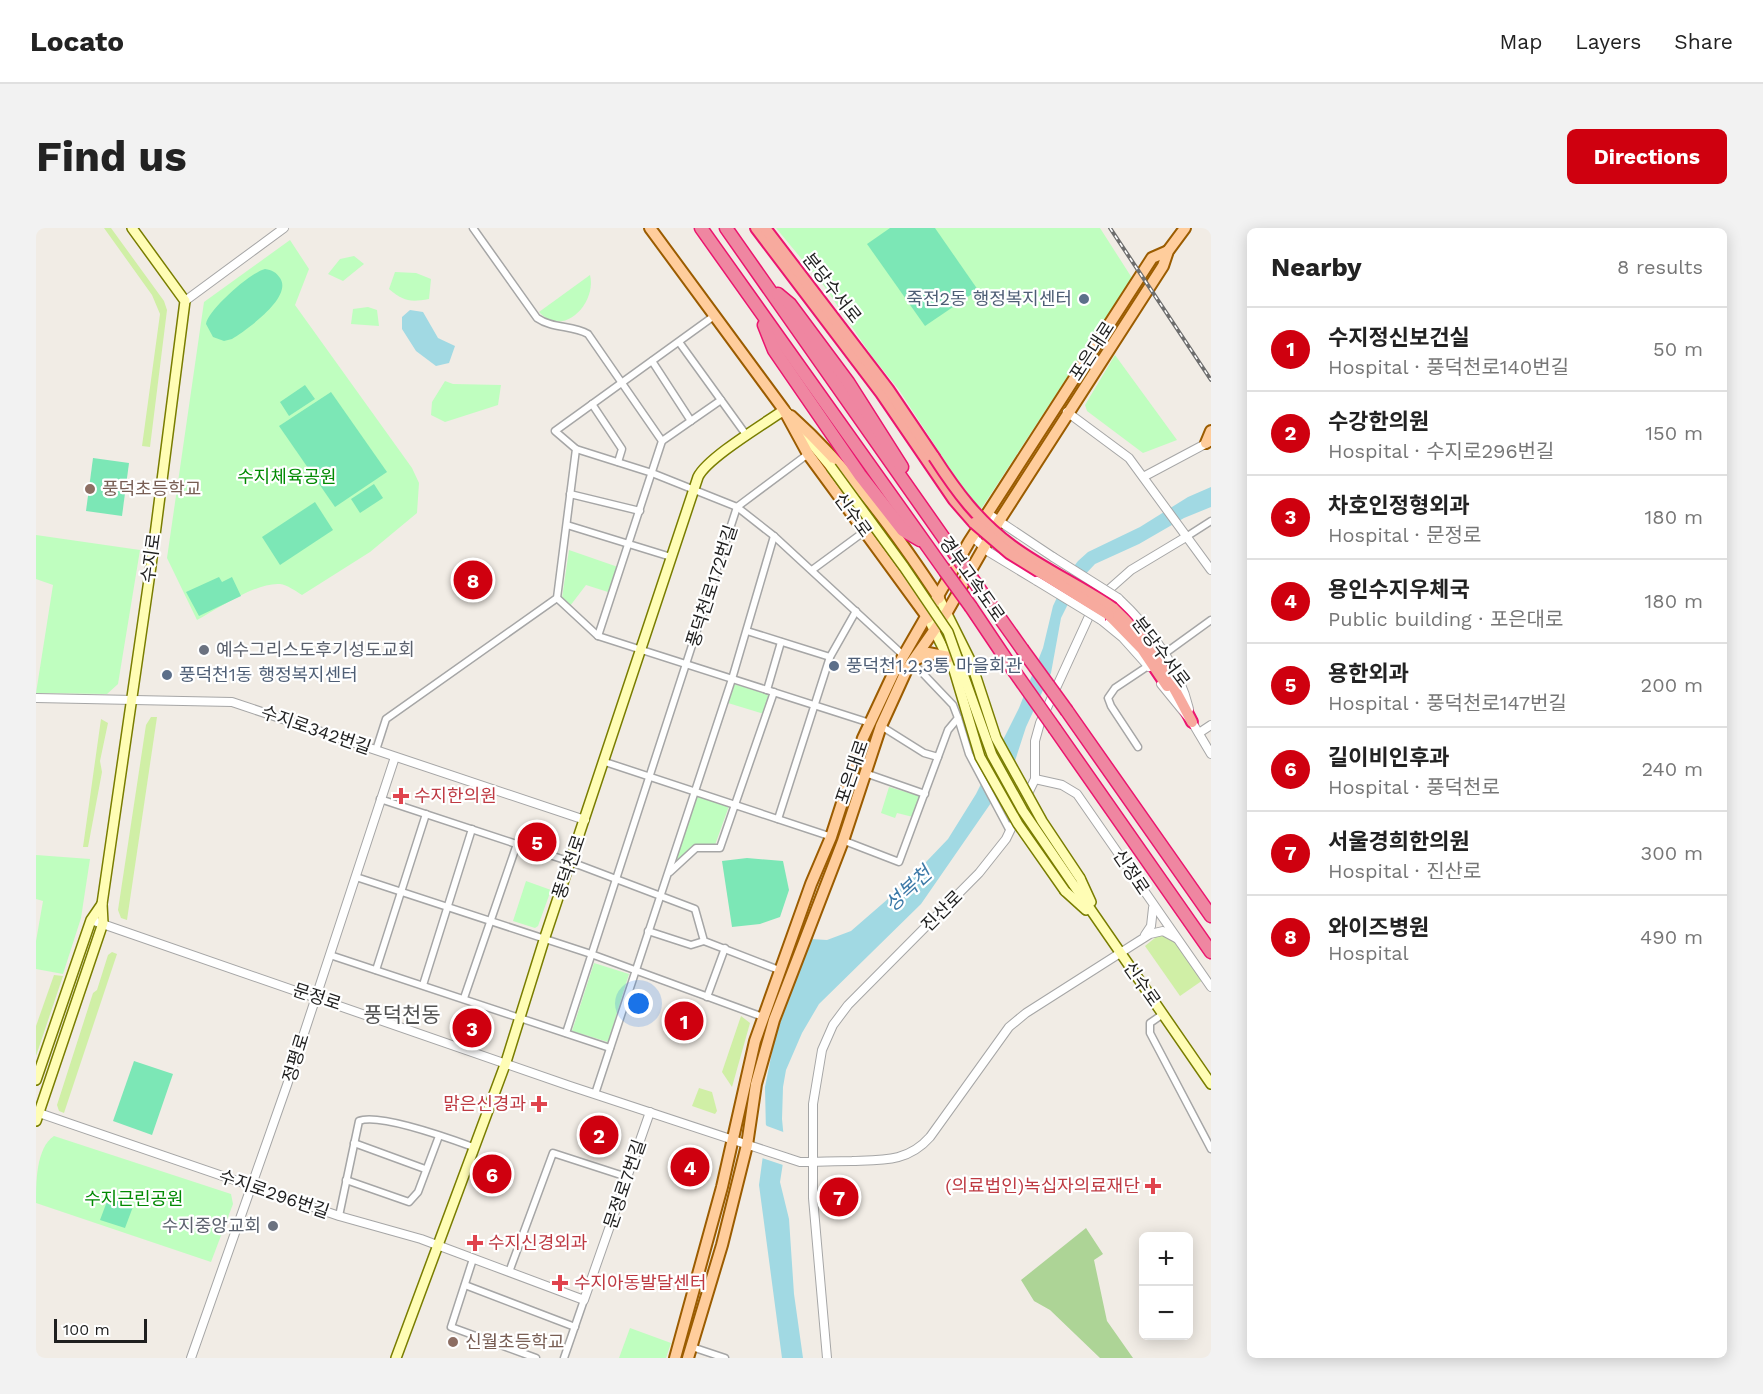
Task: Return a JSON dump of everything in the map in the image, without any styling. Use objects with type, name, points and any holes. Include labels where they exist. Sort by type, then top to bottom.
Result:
[{"type":"highway","name":"경부고속도로","points":[[701,228],[971,607],[1211,952]]},
{"type":"highway","name":"경부고속도로","points":[[726,228],[1211,916]]},
{"type":"highway","name":"분당수서로","points":[[756,228],[930,459]]},
{"type":"highway","name":"분당수서로","points":[[765,228],[888,389],[954,500],[989,537],[1009,553],[1110,610],[1142,649],[1192,722]]},
{"type":"main road","points":[[132,228],[185,301]]},
{"type":"main road","name":"신수로","points":[[650,228],[784,410],[808,454],[928,618]]},
{"type":"main road","name":"포은대로","points":[[908,659],[926,641],[947,612],[999,521],[1163,266],[1168,251],[1185,228]]},
{"type":"main road","name":"포은대로","points":[[690,1353],[747,1145],[756,1084],[774,1020],[843,841],[865,773],[875,725],[908,659],[915,637],[987,513],[1152,258],[1168,251]]},
{"type":"main road","name":"수지로","points":[[37,1115],[103,923],[102,904],[185,301]]},
{"type":"main road","points":[[784,410],[831,467],[948,632],[992,755],[1023,811],[1077,881]]},
{"type":"main road","name":"신수로","points":[[784,410],[827,449],[909,553],[939,598]]},
{"type":"main road","name":"풍덕천로","points":[[396,1358],[506,1062],[544,939],[605,762],[694,489],[704,467],[784,410]]},
{"type":"main road","points":[[1209,442],[1211,431]]},
{"type":"main road","points":[[926,641],[915,637],[915,600],[928,604],[932,599],[932,588]]},
{"type":"main road","points":[[939,598],[971,662],[996,738],[1077,881]]},
{"type":"main road","points":[[928,618],[954,670],[980,757],[1018,824],[1065,891],[1099,921]]},
{"type":"main road","points":[[908,659],[928,653],[949,657]]},
{"type":"main road","name":"포은대로","points":[[675,1358],[722,1187],[763,1017],[831,837],[863,738],[875,725]]},
{"type":"main road","name":"신수로","points":[[1077,881],[1120,953],[1211,1084]]},
{"type":"main road","name":"수지로","points":[[36,1080],[92,920],[102,904]]},
{"type":"street","points":[[185,301],[284,228]]},
{"type":"street","points":[[473,228],[537,318],[548,324],[576,327],[588,334],[662,441]]},
{"type":"street","points":[[714,316],[555,431],[576,449],[652,473],[737,507],[774,536],[908,659],[953,705],[969,754],[1010,831]]},
{"type":"street","points":[[679,342],[747,436]]},
{"type":"street","points":[[652,361],[691,421]]},
{"type":"street","points":[[557,598],[598,636],[662,441],[721,400]]},
{"type":"street","points":[[592,404],[622,449],[618,462]]},
{"type":"street","points":[[1067,412],[1129,458],[1211,570]]},
{"type":"street","points":[[1144,476],[1209,442]]},
{"type":"street","points":[[376,750],[386,719],[557,598],[576,449]]},
{"type":"street","points":[[737,507],[808,454]]},
{"type":"street","points":[[570,494],[640,511]]},
{"type":"street","name":"풍덕천로172번길","points":[[686,664],[737,507]]},
{"type":"street","points":[[987,513],[1053,557],[1110,610],[1123,638],[1148,666],[1174,703],[1192,722],[1211,754]]},
{"type":"street","name":"진산로","points":[[827,1358],[814,1213],[813,1104],[822,1050],[833,1025],[848,1005],[979,873],[1010,831],[1035,779],[1037,731],[1092,608],[1102,594],[1131,570],[1211,521]]},
{"type":"street","points":[[567,525],[671,557]]},
{"type":"street","points":[[812,570],[865,531]]},
{"type":"street","points":[[595,1094],[732,679],[774,536]]},
{"type":"street","points":[[973,537],[984,547],[1037,581],[1143,623],[1164,654],[1186,699],[1192,722]]},
{"type":"street","points":[[1019,570],[1012,555],[1018,545],[1033,545]]},
{"type":"street","points":[[778,819],[830,657],[856,611]]},
{"type":"street","points":[[1164,654],[1211,620]]},
{"type":"street","points":[[747,631],[830,657]]},
{"type":"street","name":"풍덕천로172번길","points":[[598,636],[875,725]]},
{"type":"street","points":[[666,875],[696,848],[720,848],[770,691],[782,642]]},
{"type":"street","points":[[566,1033],[618,880],[686,664]]},
{"type":"street","points":[[1138,747],[1108,698],[1115,688],[1148,666]]},
{"type":"street","name":"수지로342번길","points":[[36,698],[232,702],[585,820]]},
{"type":"street","points":[[605,762],[843,841],[899,862],[948,730],[958,718]]},
{"type":"street","name":"포은대로","points":[[875,725],[924,753],[938,758]]},
{"type":"street","points":[[1199,733],[1211,725]]},
{"type":"street","name":"정평로","points":[[191,1358],[287,1085],[395,757]]},
{"type":"street","name":"포은대로","points":[[865,773],[925,794]]},
{"type":"street","name":"신정로","points":[[1035,779],[1062,785],[1077,794],[1211,987]]},
{"type":"street","points":[[380,799],[570,862],[695,909],[704,941]]},
{"type":"street","points":[[376,970],[426,814]]},
{"type":"street","points":[[423,985],[472,829]]},
{"type":"street","points":[[464,998],[517,844]]},
{"type":"street","points":[[356,877],[490,923],[591,954],[763,1017]]},
{"type":"street","points":[[1141,940],[1151,926],[1154,913],[1152,904]]},
{"type":"street","name":"문정로","points":[[92,920],[595,1094],[800,1162],[886,1161],[908,1155],[919,1149],[1009,1028],[1026,1013],[1141,940]]},
{"type":"street","points":[[648,931],[691,945],[704,941],[779,970]]},
{"type":"street","points":[[1141,940],[1157,931],[1169,933],[1176,938]]},
{"type":"street","points":[[707,998],[725,948]]},
{"type":"street","points":[[330,955],[610,1048]]},
{"type":"street","points":[[1163,1014],[1150,1023],[1150,1033],[1211,1149]]},
{"type":"street","name":"문정로7번길","points":[[564,1358],[650,1112]]},
{"type":"street","name":"수지로296번길","points":[[37,1115],[339,1216],[438,1245],[584,1300]]},
{"type":"street","points":[[339,1216],[356,1124],[362,1119],[417,1128],[473,1147]]},
{"type":"street","points":[[346,1180],[409,1202],[418,1192],[439,1136]]},
{"type":"street","points":[[354,1143],[425,1169]]},
{"type":"street","points":[[509,1272],[553,1153],[627,1178]]},
{"type":"street","points":[[473,1258],[451,1328],[536,1358]]},
{"type":"street","points":[[465,1285],[574,1327]]},
{"type":"street","points":[[690,1353],[725,1358]]},
{"type":"green space","points":[[104,228],[111,228],[164,301],[167,310],[150,447],[142,446],[160,314],[152,295]]},
{"type":"green space","points":[[776,228],[1100,228],[1132,278],[981,509],[962,487],[899,390],[871,355],[824,286]]},
{"type":"green space","points":[[890,228],[935,228],[978,290],[925,326],[867,244]]},
{"type":"green space","name":"수지체육공원","points":[[290,240],[309,269],[295,305],[412,468],[419,483],[417,513],[370,552],[302,595],[280,584],[260,587],[197,620],[167,558],[204,302]]},
{"type":"green space","points":[[354,256],[364,264],[343,281],[328,274],[340,259]]},
{"type":"green space","points":[[265,269],[277,274],[280,278],[282,286],[275,303],[258,320],[232,339],[224,341],[213,337],[206,324],[214,310],[241,284]]},
{"type":"green space","points":[[395,272],[416,273],[431,279],[429,299],[408,300],[394,293],[389,289]]},
{"type":"green space","points":[[590,275],[591,286],[588,296],[583,306],[568,320],[558,322],[548,319],[539,312]]},
{"type":"green space","points":[[368,307],[377,310],[379,326],[351,324],[353,309]]},
{"type":"green space","points":[[1115,355],[1177,440],[1143,453],[1087,411],[1085,405]]},
{"type":"green space","points":[[445,381],[453,384],[501,385],[498,405],[445,422],[431,415],[432,402]]},
{"type":"green space","points":[[305,385],[315,399],[289,416],[280,402]]},
{"type":"green space","points":[[331,392],[387,472],[335,507],[279,426]]},
{"type":"green space","points":[[93,458],[129,463],[122,516],[86,511]]},
{"type":"green space","points":[[374,484],[383,498],[360,513],[351,499]]},
{"type":"green space","points":[[315,502],[333,530],[280,565],[262,537]]},
{"type":"green space","points":[[36,535],[140,550],[118,684],[107,694],[36,693],[53,585],[36,579]]},
{"type":"green space","points":[[569,550],[618,567],[608,592],[586,585],[570,606],[562,598]]},
{"type":"green space","points":[[219,577],[222,582],[232,577],[241,596],[199,616],[186,592]]},
{"type":"green space","points":[[734,684],[770,695],[764,714],[728,703]]},
{"type":"green space","points":[[151,717],[157,717],[127,920],[121,918],[118,910],[146,725]]},
{"type":"green space","points":[[101,719],[108,723],[100,761],[102,772],[88,847],[83,847]]},
{"type":"green space","points":[[889,787],[920,796],[913,817],[897,813],[895,818],[881,813]]},
{"type":"green space","points":[[697,796],[729,806],[715,845],[695,845],[673,866]]},
{"type":"green space","points":[[36,855],[90,859],[81,918],[63,974],[36,969],[36,941],[43,901],[36,899]]},
{"type":"green space","points":[[747,858],[783,861],[789,890],[780,917],[760,924],[732,927],[722,861]]},
{"type":"green space","points":[[526,881],[551,890],[538,926],[535,928],[513,921]]},
{"type":"green space","points":[[1161,933],[1174,939],[1203,980],[1180,996],[1145,946]]},
{"type":"green space","points":[[112,952],[117,954],[64,1113],[59,1111],[57,1105],[93,993],[97,990],[108,955]]},
{"type":"green space","points":[[594,963],[629,974],[608,1042],[572,1031]]},
{"type":"green space","points":[[54,975],[63,976],[36,1056],[36,1026]]},
{"type":"green space","points":[[741,1016],[750,1023],[732,1087],[722,1072]]},
{"type":"green space","points":[[134,1061],[173,1074],[152,1135],[113,1121]]},
{"type":"green space","points":[[699,1088],[712,1092],[717,1111],[715,1114],[692,1106]]},
{"type":"green space","name":"수지근린공원","points":[[54,1136],[231,1194],[233,1204],[211,1262],[36,1203],[40,1157],[48,1141]]},
{"type":"green space","points":[[109,1196],[134,1204],[125,1228],[100,1220]]},
{"type":"green space","points":[[1086,1228],[1103,1254],[1094,1260],[1107,1321],[1133,1358],[1100,1358],[1050,1310],[1034,1301],[1021,1280]]},
{"type":"green space","points":[[630,1328],[671,1343],[666,1358],[619,1358]]},
{"type":"water","points":[[410,310],[423,312],[438,338],[455,346],[449,363],[436,366],[416,351],[402,329],[402,317]]},
{"type":"water","name":"성복천","points":[[1211,487],[1211,507],[1184,518],[1139,544],[1095,564],[1080,580],[1061,618],[1051,673],[1026,727],[1014,764],[1002,787],[921,904],[819,1004],[802,1033],[786,1070],[783,1087],[782,1119],[785,1150],[780,1182],[789,1219],[794,1294],[803,1358],[782,1358],[759,1185],[766,1133],[765,1087],[775,1037],[811,939],[827,940],[851,931],[904,885],[948,839],[976,794],[1019,708],[1043,648],[1053,606],[1068,574],[1078,561],[1088,552],[1140,527],[1188,497]]},
{"type":"pier","points":[[763,1122],[767,1126],[786,1133],[786,1166],[759,1157]]},
{"type":"railway","points":[[1110,228],[1211,380]]},
{"type":"place","name":"죽전2동 행정복지센터","points":[[1084,299]]},
{"type":"place","name":"풍덕초등학교","points":[[90,489]]},
{"type":"place","name":"와이즈병원","points":[[473,580]]},
{"type":"place","name":"예수그리스도후기성도교회","points":[[204,650]]},
{"type":"place","name":"풍덕천1,2,3통 마을회관","points":[[834,666]]},
{"type":"place","name":"풍덕천1동 행정복지센터","points":[[167,675]]},
{"type":"place","name":"수지한의원","points":[[401,796]]},
{"type":"place","name":"용한외과","points":[[537,842]]},
{"type":"place","name":"수지정신보건실","points":[[684,1021]]},
{"type":"place","name":"차호인정형외과","points":[[472,1028]]},
{"type":"place","name":"맑은신경과","points":[[539,1104]]},
{"type":"place","name":"수강한의원","points":[[599,1135]]},
{"type":"place","name":"용인수지우체국","points":[[690,1167]]},
{"type":"place","name":"길이비인후과","points":[[492,1174]]},
{"type":"place","name":"(의료법인)녹십자의료재단","points":[[1153,1186]]},
{"type":"place","name":"서울경희한의원","points":[[839,1197]]},
{"type":"place","name":"수지중앙교회","points":[[273,1226]]},
{"type":"place","name":"수지신경외과","points":[[475,1243]]},
{"type":"place","name":"수지아동발달센터","points":[[560,1283]]},
{"type":"place","name":"신월초등학교","points":[[453,1342]]},
{"type":"district","name":"풍덕천동","points":[[402,1015]]}]
